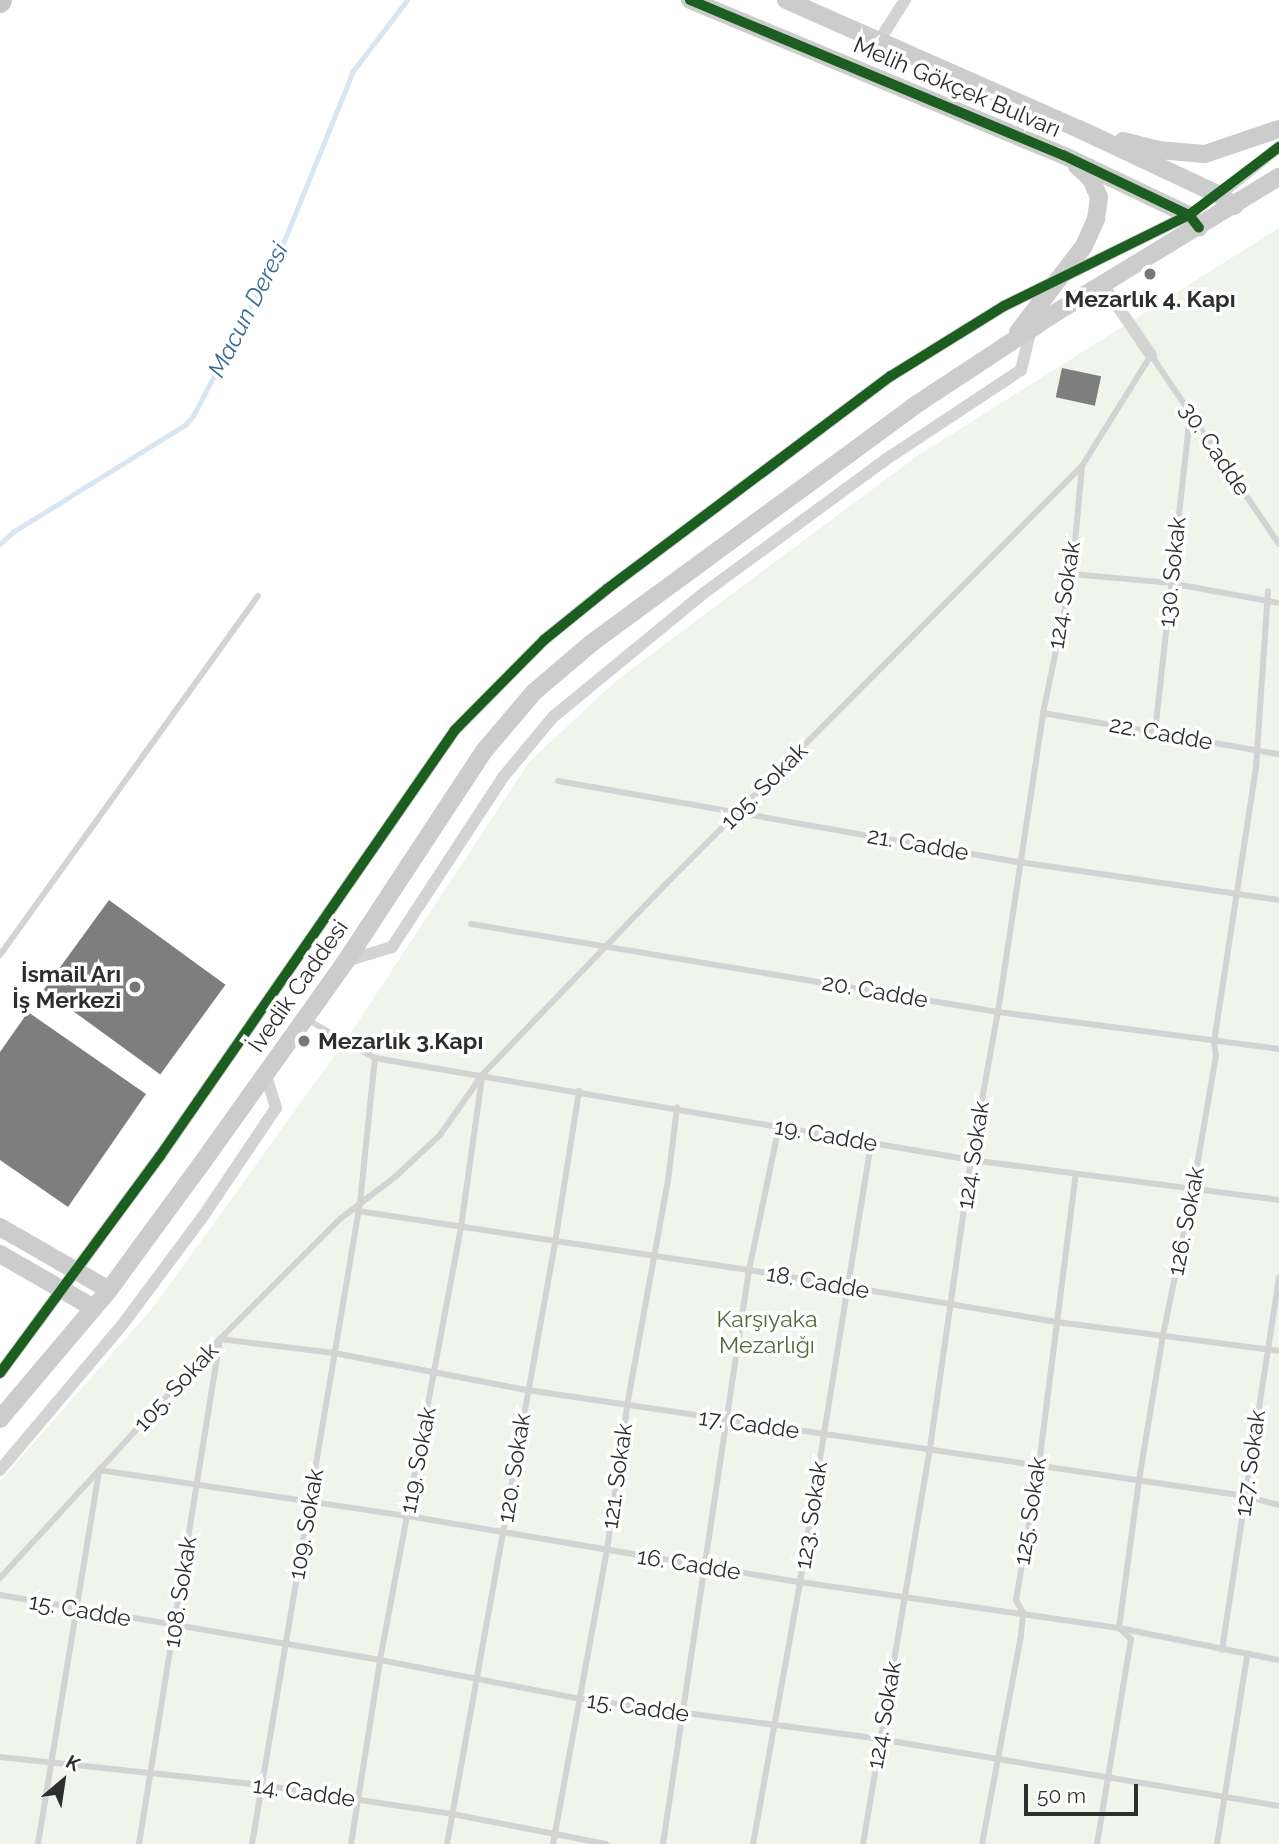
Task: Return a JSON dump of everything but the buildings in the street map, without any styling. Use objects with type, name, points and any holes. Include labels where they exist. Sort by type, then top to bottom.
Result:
[{"type":"main road","name":"Melih Gökçek Bulvarı","points":[[690,0],[1063,155],[1194,222]]},
{"type":"main road","name":"Melih Gökçek Bulvarı","points":[[786,0],[818,8],[879,41],[1079,129],[1219,195],[1235,206]]},
{"type":"main road","points":[[1079,129],[1158,150],[1205,154],[1279,129]]},
{"type":"main road","points":[[1009,343],[1084,246],[1096,219],[1099,197],[1091,179],[1063,155]]},
{"type":"main road","name":"İvedik Caddesi","points":[[0,1419],[109,1290],[306,1019],[484,751],[534,692],[593,642],[911,408],[1103,285],[1194,222],[1235,206],[1279,177]]},
{"type":"main road","points":[[1194,222],[1219,195]]},
{"type":"main road","points":[[0,1227],[109,1290]]},
{"type":"main road","points":[[0,1254],[94,1308]]},
{"type":"street","points":[[879,41],[905,0]]},
{"type":"street","points":[[1219,195],[1279,147]]},
{"type":"street","points":[[0,1373],[256,1020],[455,730],[544,640],[891,376],[1004,306],[1057,280],[1194,222]]},
{"type":"street","points":[[1103,285],[1151,355]]},
{"type":"street","points":[[346,961],[392,947],[503,776],[553,717],[704,593],[885,460],[1021,370],[1031,329]]},
{"type":"street","points":[[0,1470],[123,1324],[204,1215],[276,1108],[266,1075]]},
{"type":"lane","name":"30. Cadde","points":[[1151,355],[1279,544]]},
{"type":"lane","name":"105. Sokak","points":[[0,1578],[220,1339],[340,1219],[395,1177],[440,1135],[482,1075],[736,814],[1082,466],[1151,355]]},
{"type":"lane","name":"130. Sokak","points":[[1155,732],[1190,413]]},
{"type":"lane","name":"124. Sokak","points":[[863,1844],[930,1448],[971,1160],[998,1012],[1043,713],[1072,574],[1082,466]]},
{"type":"lane","points":[[1072,574],[1170,583],[1279,603]]},
{"type":"lane","name":"126. Sokak","points":[[1097,1844],[1131,1639],[1119,1628],[1139,1480],[1163,1335],[1193,1189],[1216,1056],[1214,1042],[1256,767],[1268,591]]},
{"type":"lane","points":[[0,956],[258,596]]},
{"type":"lane","name":"22. Cadde","points":[[1043,713],[1279,754]]},
{"type":"lane","name":"21. Cadde","points":[[558,781],[1019,862],[1279,900]]},
{"type":"lane","name":"20. Cadde","points":[[471,924],[998,1012],[1279,1049]]},
{"type":"lane","points":[[306,1019],[375,1058],[360,1203]]},
{"type":"lane","name":"19. Cadde","points":[[375,1058],[971,1160],[1279,1200]]},
{"type":"lane","name":"119. Sokak","points":[[351,1844],[380,1660],[460,1227],[482,1075]]},
{"type":"lane","name":"120. Sokak","points":[[447,1844],[555,1243],[579,1091]]},
{"type":"lane","name":"121. Sokak","points":[[553,1844],[607,1551],[627,1406],[667,1181],[677,1108]]},
{"type":"lane","points":[[663,1844],[749,1270],[779,1126]]},
{"type":"lane","name":"123. Sokak","points":[[753,1844],[825,1435],[871,1143]]},
{"type":"lane","name":"125. Sokak","points":[[982,1844],[1023,1613],[1016,1600],[1039,1465],[1076,1174]]},
{"type":"lane","name":"109. Sokak","points":[[252,1844],[360,1203]]},
{"type":"lane","name":"18. Cadde","points":[[358,1211],[652,1258],[749,1270],[1057,1322],[1279,1351]]},
{"type":"lane","name":"127. Sokak","points":[[1222,1650],[1279,1277]]},
{"type":"lane","name":"17. Cadde","points":[[220,1339],[334,1353],[527,1390],[1245,1496],[1279,1505]]},
{"type":"lane","name":"108. Sokak","points":[[138,1844],[220,1339]]},
{"type":"lane","points":[[38,1844],[74,1610],[99,1470]]},
{"type":"lane","name":"16. Cadde","points":[[99,1470],[408,1516],[800,1582],[1119,1628],[1247,1656],[1279,1660]]},
{"type":"lane","name":"15. Cadde","points":[[0,1595],[74,1610],[380,1660],[581,1699],[682,1715],[879,1739],[1279,1807]]},
{"type":"lane","points":[[1217,1844],[1223,1798],[1238,1727],[1247,1656]]},
{"type":"lane","name":"14. Cadde","points":[[0,1757],[261,1785],[452,1814],[606,1844]]},
{"type":"green space","name":"Karşıyaka Mezarlığı","points":[[1279,228],[1279,1844],[0,1844],[0,1481],[155,1305],[348,1037],[529,762],[617,680],[917,456]]},
{"type":"waterway","name":"Macun Deresi","points":[[0,544],[13,532],[185,425],[193,416],[282,246],[353,71],[407,0]]},
{"type":"cycle path","points":[[690,0],[1063,155],[1189,215],[1199,228]]},
{"type":"cycle path","points":[[0,1373],[160,1156],[455,730],[544,640],[607,589],[891,376],[1004,306],[1189,215],[1279,147]]},
{"type":"place","name":"Mezarlık 4. Kapı","points":[[1150,274]]},
{"type":"place","name":"İsmail Arı İş Merkezi","points":[[135,987]]},
{"type":"place","name":"Mezarlık 3.Kapı","points":[[304,1041]]}]
